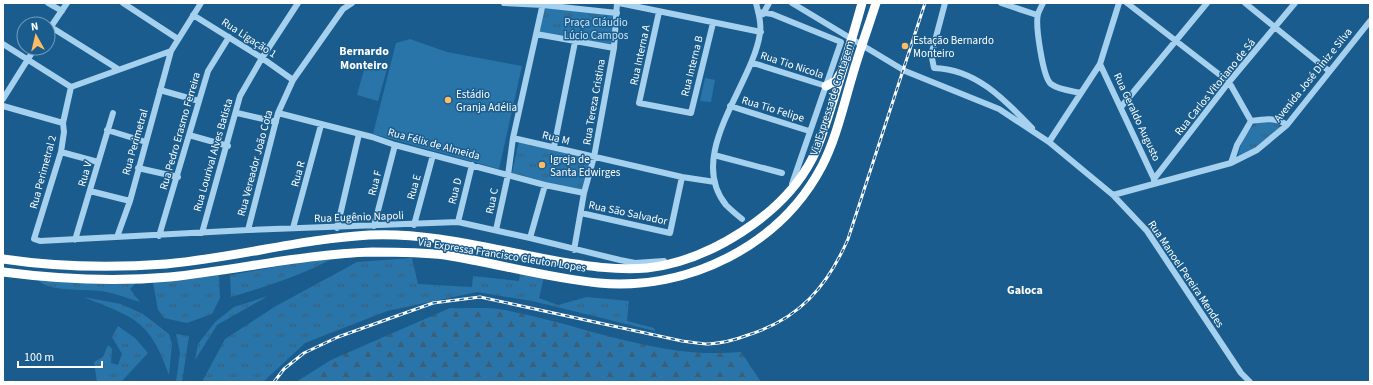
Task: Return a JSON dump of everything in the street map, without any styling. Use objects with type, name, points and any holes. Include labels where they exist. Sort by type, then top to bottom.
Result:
[{"type":"highway","name":"Via Expressa de Contagem","points":[[789,190],[812,159],[822,136],[844,68],[862,3]]},
{"type":"highway","name":"Via Expressa de Contagem","points":[[803,196],[823,164],[834,137],[876,3]]},
{"type":"highway","points":[[826,86],[836,81],[844,68]]},
{"type":"highway","name":"Via Expressa Francisco Cleuton Lopes","points":[[3,258],[70,266],[167,264],[368,235],[400,235],[459,241],[551,260],[598,267],[625,269],[649,268],[681,260],[707,251],[742,232],[774,206],[789,190]]},
{"type":"highway","name":"Via Expressa Francisco Cleuton Lopes","points":[[3,272],[96,279],[167,277],[258,266],[336,253],[408,252],[445,256],[598,283],[625,284],[655,281],[687,274],[713,265],[742,251],[767,233],[803,196]]},
{"type":"street","points":[[48,3],[62,11]]},
{"type":"street","points":[[56,20],[67,3]]},
{"type":"street","points":[[123,3],[178,39]]},
{"type":"street","name":"Rua Perimetral","points":[[117,237],[130,201],[171,51],[200,3]]},
{"type":"street","name":"Rua Lourival Alves Batista","points":[[202,233],[228,146],[240,96],[262,58],[298,3]]},
{"type":"street","points":[[343,10],[347,3]]},
{"type":"street","name":"Rua Vereador João Cota","points":[[248,230],[278,113],[293,80],[343,10],[352,3]]},
{"type":"street","points":[[504,3],[575,6],[617,13]]},
{"type":"street","points":[[618,3],[760,32]]},
{"type":"street","name":"Rua Tereza Cristina","points":[[574,250],[584,193],[594,157],[614,48],[618,3]]},
{"type":"street","points":[[756,3],[761,12],[841,42],[809,131],[803,155],[789,190]]},
{"type":"street","points":[[742,219],[726,204],[715,182],[714,155],[730,106],[753,63],[760,32],[761,12],[769,3]]},
{"type":"street","name":"Rua Manoel Pereira Mendes","points":[[792,3],[811,16],[905,71],[999,109],[1049,142],[1113,195],[1147,231],[1241,373],[1250,382]]},
{"type":"street","name":"Rua Manoel Pereira Mendes","points":[[945,3],[932,52],[934,68],[947,68],[984,84],[1011,107],[1042,138]]},
{"type":"street","points":[[1001,3],[1037,15]]},
{"type":"street","points":[[1043,3],[1037,15],[1045,76],[1050,84],[1058,88],[1081,93]]},
{"type":"street","points":[[1049,142],[1100,64],[1104,46],[1119,3]]},
{"type":"street","points":[[1128,3],[1229,82],[1252,121]]},
{"type":"street","points":[[1122,107],[1207,3]]},
{"type":"street","points":[[1245,3],[1329,71]]},
{"type":"street","name":"Rua Carlos Vitoriano de Sá","points":[[1154,182],[1229,82],[1295,3]]},
{"type":"street","name":"Rua C","points":[[496,230],[508,175],[513,138],[543,4]]},
{"type":"street","name":"Rua Interna A","points":[[659,12],[639,104],[691,113]]},
{"type":"street","name":"Rua Ligação 1","points":[[193,15],[262,58],[293,80]]},
{"type":"street","name":"Avenida José Diniz e Silva","points":[[1113,195],[1154,182],[1231,163],[1257,150],[1287,125],[1370,22]]},
{"type":"street","name":"Rua Interna B","points":[[691,113],[713,23]]},
{"type":"street","points":[[56,33],[118,69]]},
{"type":"street","points":[[536,34],[614,48]]},
{"type":"street","name":"Rua Pedro Erasmo Ferreira","points":[[159,236],[178,177],[208,70],[229,37]]},
{"type":"street","points":[[554,147],[575,42]]},
{"type":"street","points":[[3,44],[71,86],[171,51]]},
{"type":"street","points":[[3,99],[29,56]]},
{"type":"street","name":"Rua Tio Nicola","points":[[753,63],[826,86]]},
{"type":"street","name":"Rua Geraldo Augusto","points":[[1100,64],[1122,107],[1154,182]]},
{"type":"street","name":"Rua Perimetral 2","points":[[34,239],[61,152],[64,132],[63,123],[71,86]]},
{"type":"street","points":[[160,90],[199,101]]},
{"type":"street","points":[[3,106],[63,123]]},
{"type":"street","name":"Rua Tio Felipe","points":[[730,106],[809,131]]},
{"type":"street","name":"Rua V","points":[[75,240],[113,113]]},
{"type":"street","points":[[237,113],[276,122]]},
{"type":"street","name":"Rua Félix de Almeida","points":[[278,113],[545,185],[584,193]]},
{"type":"street","points":[[1252,121],[1273,119],[1287,125]]},
{"type":"street","points":[[1231,163],[1237,145],[1252,121]]},
{"type":"street","name":"Rua R","points":[[293,228],[321,125]]},
{"type":"street","points":[[107,130],[146,142]]},
{"type":"street","points":[[337,228],[359,134]]},
{"type":"street","points":[[189,135],[228,146]]},
{"type":"street","name":"Rua M","points":[[513,138],[682,177],[715,182]]},
{"type":"street","name":"Rua F","points":[[374,226],[395,145]]},
{"type":"street","points":[[61,152],[98,162]]},
{"type":"street","name":"Rua E","points":[[414,225],[433,155]]},
{"type":"street","points":[[714,155],[782,173]]},
{"type":"street","name":"Rua D","points":[[458,222],[472,165]]},
{"type":"street","points":[[138,168],[178,177]]},
{"type":"street","name":"Rua São Salvador","points":[[581,213],[670,233],[682,177]]},
{"type":"street","points":[[530,238],[545,185]]},
{"type":"street","points":[[90,191],[130,201]]},
{"type":"street","name":"Rua Eugênio Napoli","points":[[34,239],[40,241],[75,240],[248,230],[337,228],[458,222],[635,263],[681,260]]},
{"type":"street","points":[[1241,373],[1242,382]]},
{"type":"green space","name":"Praça Cláudio Lúcio Campos","points":[[545,8],[613,15],[611,46],[539,34]]},
{"type":"green space","points":[[594,17],[610,20],[605,43],[590,40]]},
{"type":"green space","name":"Estádio Granja Adélia","points":[[410,39],[447,52],[522,66],[499,169],[373,134],[396,43]]},
{"type":"green space","points":[[366,63],[387,69],[378,101],[357,95]]},
{"type":"green space","points":[[705,78],[715,80],[711,102],[700,101]]},
{"type":"green space","points":[[1261,121],[1279,124],[1280,128],[1261,145],[1238,156],[1243,140],[1248,131]]},
{"type":"green space","points":[[519,141],[594,160],[587,188],[580,191],[512,173]]},
{"type":"green space","points":[[337,256],[298,274],[231,297],[230,275]]},
{"type":"green space","points":[[412,258],[418,284],[472,287],[473,276],[519,281],[520,274],[544,277],[539,298],[558,305],[587,297],[629,301],[627,321],[654,328],[655,331],[532,301],[477,292],[387,311],[305,343],[263,382],[202,382],[225,339],[276,306],[357,262]]},
{"type":"green space","points":[[219,275],[220,298],[212,314],[187,323],[164,318],[158,310],[153,282]]},
{"type":"green space","points":[[38,280],[137,282],[130,289],[140,302],[101,291],[58,288],[43,284]]},
{"type":"green space","points":[[268,296],[217,325],[195,360],[198,344],[215,322],[234,307]]},
{"type":"green space","points":[[83,297],[121,304],[143,314],[169,334],[172,344],[169,375],[155,342],[147,331],[128,316]]},
{"type":"green space","points":[[450,308],[499,309],[529,315],[649,346],[679,351],[710,353],[741,352],[761,382],[296,382],[331,360]]},
{"type":"green space","points":[[118,326],[135,338],[148,353],[121,382],[97,382],[94,362],[103,357],[108,345],[112,349],[111,363],[118,365],[122,354],[112,337]]},
{"type":"green space","points":[[176,334],[189,336],[182,382],[176,382],[180,353]]},
{"type":"railway","points":[[274,382],[284,369],[304,353],[338,337],[433,303],[480,297],[682,341],[703,344],[729,341],[766,328],[782,320],[797,310],[821,286],[831,272],[848,239],[925,3]]},
{"type":"place","name":"Estação Bernardo Monteiro","points":[[905,46]]},
{"type":"place","name":"Estádio Granja Adélia","points":[[448,100]]},
{"type":"place","name":"Igreja de Santa Edwirges","points":[[542,165]]},
{"type":"district","name":"Bernardo Monteiro","points":[[364,58]]},
{"type":"district","name":"Galoca","points":[[1025,290]]}]
